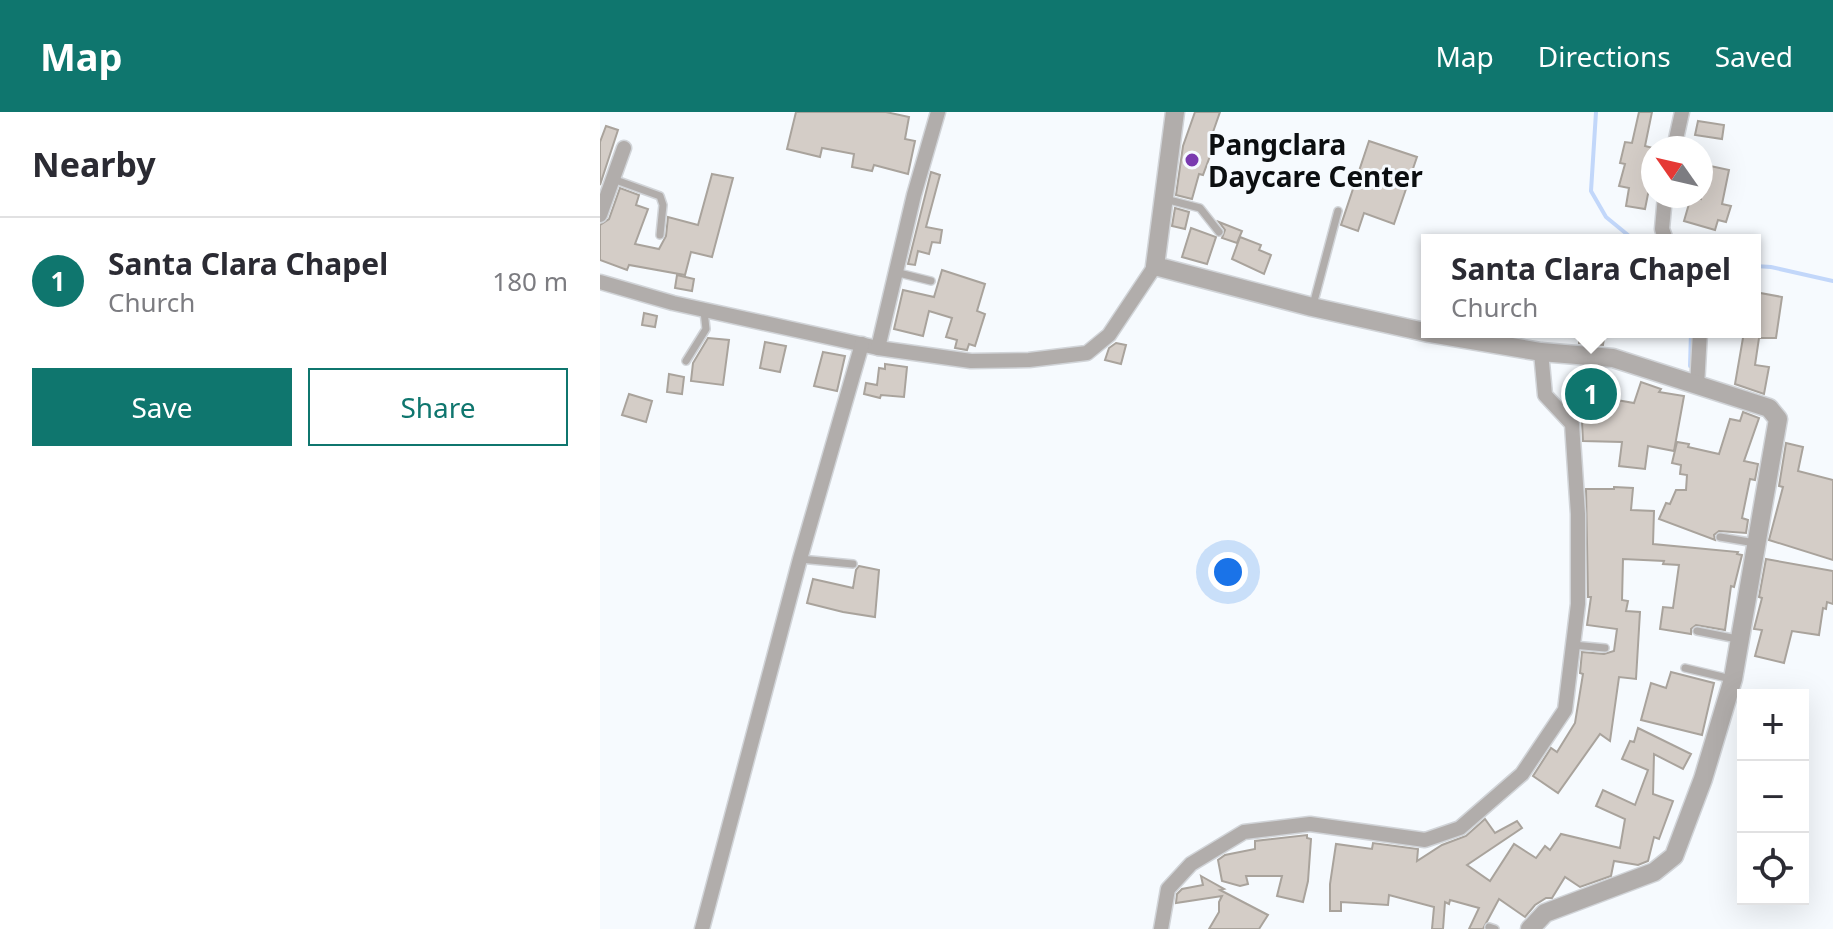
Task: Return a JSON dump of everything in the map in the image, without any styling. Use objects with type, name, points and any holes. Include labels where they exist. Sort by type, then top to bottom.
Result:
[{"type":"street","points":[[878,348],[938,112]]},
{"type":"street","points":[[600,282],[673,303],[878,348],[971,361],[1029,360],[1087,353],[1109,335],[1155,266],[1175,112]]},
{"type":"street","points":[[1677,136],[1682,112]]},
{"type":"street","points":[[600,215],[624,148]]},
{"type":"street","points":[[1664,208],[1664,234]]},
{"type":"street","points":[[1155,266],[1312,307],[1421,331]]},
{"type":"street","points":[[1458,338],[1541,352],[1613,358],[1769,408],[1778,419],[1733,679],[1703,779],[1674,856],[1654,872],[1545,913],[1530,929]]},
{"type":"street","points":[[1697,386],[1700,338]]},
{"type":"street","points":[[702,929],[800,559],[862,344]]},
{"type":"street","points":[[1161,929],[1168,889],[1191,864],[1244,832],[1310,824],[1425,840],[1460,828],[1522,774],[1565,710],[1578,604],[1578,514],[1572,424],[1545,395],[1541,352]]},
{"type":"lane","points":[[613,179],[660,196],[663,205],[660,235]]},
{"type":"lane","points":[[1163,198],[1200,208],[1219,232]]},
{"type":"lane","points":[[1312,307],[1338,211]]},
{"type":"lane","points":[[895,272],[931,281]]},
{"type":"lane","points":[[686,361],[707,326],[704,309]]},
{"type":"lane","points":[[1720,537],[1755,543]]},
{"type":"lane","points":[[800,559],[853,564]]},
{"type":"lane","points":[[1697,631],[1740,640]]},
{"type":"lane","points":[[1573,645],[1605,648]]},
{"type":"lane","points":[[1685,668],[1733,679]]},
{"type":"building","points":[[796,112],[886,112],[909,117],[905,139],[915,141],[908,174],[874,165],[872,171],[852,167],[854,154],[822,148],[820,157],[787,149]]},
{"type":"building","points":[[1195,112],[1220,112],[1210,156],[1203,175],[1199,174],[1192,199],[1176,195],[1183,146]]},
{"type":"building","points":[[1639,112],[1652,112],[1647,136],[1641,136],[1641,208],[1645,209],[1626,206],[1629,188],[1619,186],[1625,164],[1620,163],[1625,142],[1632,143]]},
{"type":"building","points":[[1698,121],[1724,125],[1722,139],[1695,135]]},
{"type":"building","points":[[606,126],[618,130],[600,185],[600,142]]},
{"type":"building","points":[[1369,141],[1417,157],[1394,224],[1364,213],[1358,231],[1341,225]]},
{"type":"building","points":[[1713,167],[1729,170],[1722,204],[1731,206],[1726,222],[1718,220],[1715,230],[1684,221],[1688,208],[1713,208]]},
{"type":"building","points":[[931,172],[940,175],[926,227],[942,230],[940,243],[932,242],[929,254],[918,251],[915,265],[908,264]]},
{"type":"building","points":[[712,174],[733,178],[712,257],[691,252],[685,275],[629,265],[627,270],[600,260],[600,225],[609,219],[620,188],[639,195],[636,205],[648,209],[635,244],[659,249],[666,236],[668,217],[698,225]]},
{"type":"building","points":[[1175,208],[1189,212],[1185,229],[1172,226]]},
{"type":"building","points":[[1219,222],[1242,231],[1237,243],[1222,238],[1225,230]]},
{"type":"building","points":[[1191,228],[1216,237],[1207,264],[1182,257]]},
{"type":"building","points":[[1240,237],[1261,245],[1259,250],[1271,255],[1264,274],[1232,259]]},
{"type":"building","points":[[942,270],[985,284],[977,311],[985,314],[975,346],[969,344],[967,350],[955,348],[957,340],[946,337],[952,318],[929,311],[923,336],[894,329],[903,290],[934,297]]},
{"type":"building","points":[[677,275],[694,279],[692,291],[675,288]]},
{"type":"building","points":[[1761,293],[1782,297],[1776,338],[1761,338]]},
{"type":"building","points":[[644,313],[657,316],[655,327],[642,325]]},
{"type":"building","points":[[708,338],[729,340],[723,385],[691,381],[693,363]]},
{"type":"building","points":[[1579,338],[1604,338],[1603,345],[1579,343]]},
{"type":"building","points":[[1743,338],[1759,338],[1755,365],[1769,367],[1764,394],[1735,384]]},
{"type":"building","points":[[765,342],[786,346],[780,372],[760,368]]},
{"type":"building","points":[[1116,343],[1126,345],[1121,364],[1105,360],[1109,348]]},
{"type":"building","points":[[823,352],[845,356],[837,391],[814,386]]},
{"type":"building","points":[[885,364],[907,367],[904,397],[881,395],[880,398],[864,394],[866,383],[877,385],[879,368],[885,369]]},
{"type":"building","points":[[1587,368],[1601,370],[1600,377],[1613,389],[1611,399],[1634,403],[1641,382],[1661,389],[1659,392],[1684,396],[1674,451],[1648,446],[1645,469],[1619,466],[1622,442],[1583,441],[1582,422],[1569,402],[1572,385],[1585,375]]},
{"type":"building","points":[[669,374],[684,377],[682,394],[667,392]]},
{"type":"building","points":[[629,394],[652,401],[646,422],[622,415]]},
{"type":"building","points":[[1743,412],[1759,418],[1744,461],[1758,464],[1755,480],[1750,479],[1742,518],[1748,520],[1746,533],[1719,531],[1714,535],[1715,540],[1659,519],[1676,490],[1686,490],[1687,475],[1680,474],[1681,465],[1672,463],[1677,442],[1719,454],[1730,419],[1740,421]]},
{"type":"building","points":[[1786,443],[1803,447],[1798,471],[1833,480],[1833,560],[1769,540],[1783,487],[1779,486]]},
{"type":"building","points":[[1633,488],[1631,510],[1654,511],[1653,544],[1738,552],[1742,555],[1734,587],[1731,586],[1725,630],[1696,625],[1691,629],[1691,634],[1660,629],[1663,607],[1673,608],[1679,565],[1623,559],[1622,600],[1628,601],[1626,611],[1640,612],[1636,679],[1619,677],[1610,741],[1600,734],[1558,793],[1533,776],[1551,748],[1557,752],[1575,723],[1583,674],[1580,673],[1582,652],[1604,654],[1614,651],[1617,629],[1587,625],[1591,597],[1588,597],[1586,489]]},
{"type":"building","points":[[1766,559],[1833,571],[1833,604],[1827,602],[1826,609],[1823,608],[1819,635],[1792,631],[1784,663],[1755,656],[1762,630],[1754,629],[1762,598],[1759,597]]},
{"type":"building","points":[[859,566],[879,570],[875,617],[807,603],[813,579],[853,588]]},
{"type":"building","points":[[1671,672],[1714,683],[1702,735],[1641,720],[1651,683],[1666,688]]},
{"type":"building","points":[[1638,728],[1691,754],[1683,769],[1654,754],[1653,794],[1673,801],[1659,839],[1654,837],[1648,861],[1638,865],[1614,861],[1611,876],[1580,887],[1565,877],[1552,898],[1535,905],[1525,917],[1499,899],[1483,929],[1469,929],[1479,908],[1450,900],[1449,904],[1445,902],[1443,929],[1432,929],[1434,907],[1389,895],[1388,905],[1341,902],[1341,911],[1330,911],[1330,884],[1336,844],[1372,849],[1373,843],[1418,849],[1417,861],[1442,845],[1466,836],[1485,819],[1495,833],[1517,821],[1522,828],[1467,865],[1490,881],[1514,844],[1536,858],[1545,846],[1550,850],[1561,834],[1620,848],[1625,819],[1596,806],[1603,790],[1635,805],[1648,770],[1622,759],[1630,741],[1634,742]]},
{"type":"building","points":[[1307,835],[1311,839],[1303,902],[1277,896],[1282,876],[1246,876],[1248,884],[1240,886],[1222,881],[1218,860],[1225,855],[1255,849],[1255,841]]},
{"type":"building","points":[[1201,876],[1224,889],[1220,890],[1268,915],[1259,929],[1209,929],[1219,912],[1222,896],[1176,903],[1177,894],[1182,889],[1203,885]]},
{"type":"waterway","points":[[1596,112],[1591,191],[1606,217],[1627,234]]},
{"type":"waterway","points":[[1761,266],[1833,281]]},
{"type":"waterway","points":[[1690,366],[1691,338]]},
{"type":"place","name":"Pangclara Daycare Center","points":[[1192,160]]},
{"type":"place","name":"Santa Clara Chapel","points":[[1591,394]]}]
